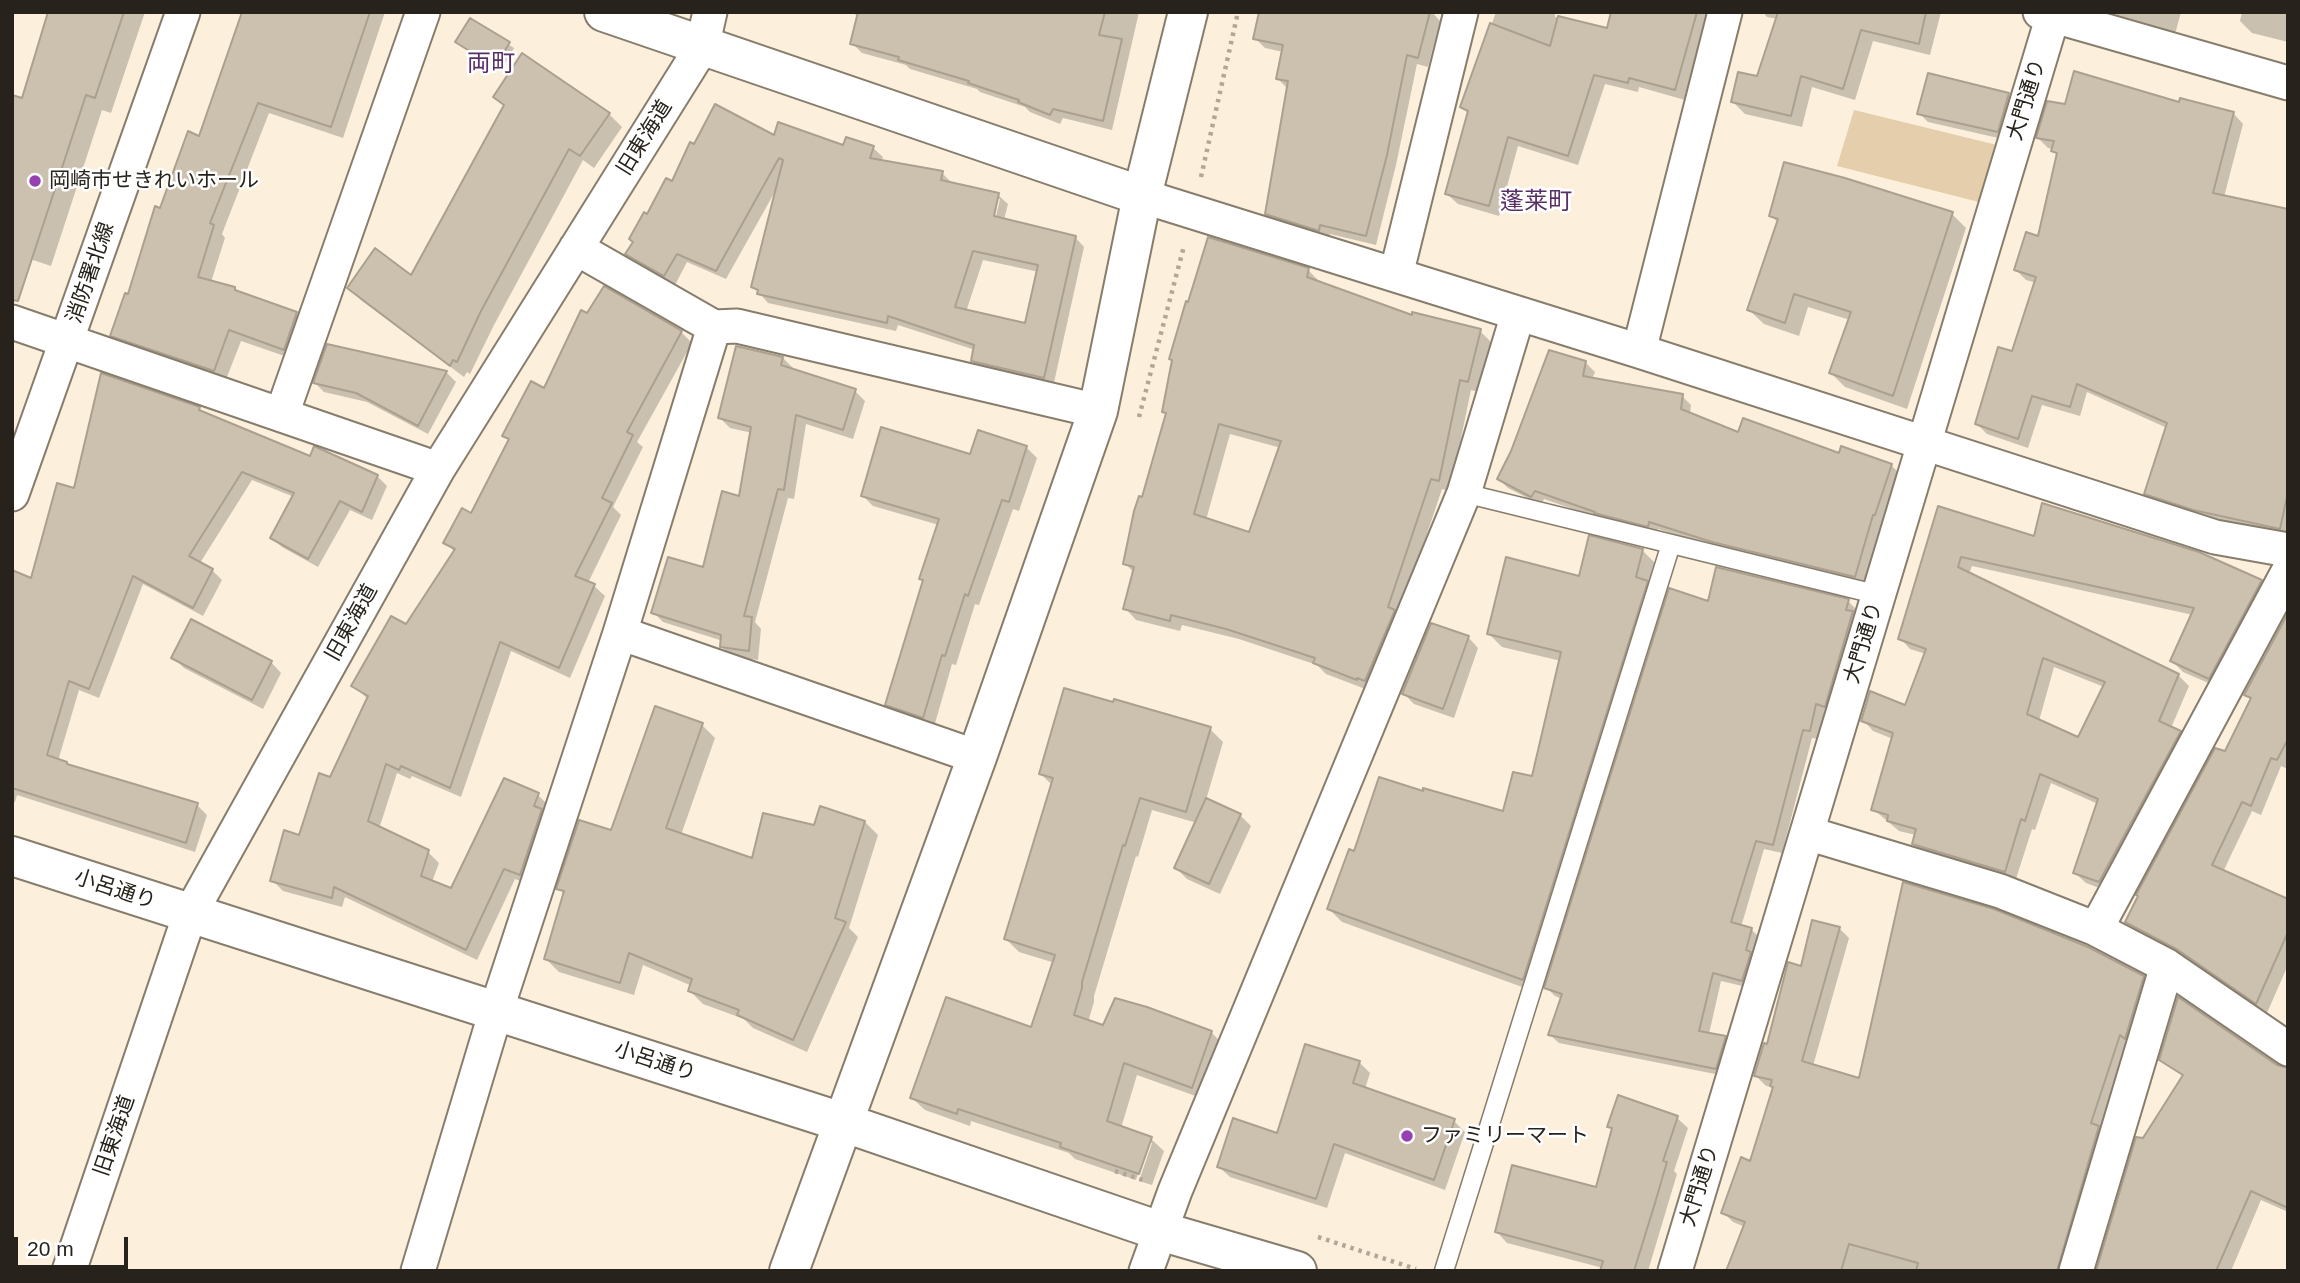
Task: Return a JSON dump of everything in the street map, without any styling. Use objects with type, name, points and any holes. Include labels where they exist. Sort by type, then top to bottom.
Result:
[{"type":"street","name":"消防署北線","points":[[12,494],[183,12]]},
{"type":"street","points":[[282,414],[423,12]]},
{"type":"street","points":[[604,12],[706,30],[1142,196],[1639,351],[2215,537],[2287,572],[2096,929]]},
{"type":"street","points":[[789,1271],[976,757],[1098,411],[1142,196],[1188,12]]},
{"type":"street","points":[[1396,275],[1461,12]]},
{"type":"street","points":[[1639,351],[1724,12]]},
{"type":"street","points":[[2049,13],[2288,83]]},
{"type":"street","name":"大門通り","points":[[1675,1271],[1879,595],[2049,13]]},
{"type":"street","name":"旧東海道","points":[[69,1271],[190,914],[438,469],[576,248],[706,30]]},
{"type":"street","points":[[576,248],[714,327],[737,326],[1098,411]]},
{"type":"street","points":[[1146,1271],[1175,1191],[1464,493],[1518,314]]},
{"type":"street","points":[[12,322],[438,469]]},
{"type":"street","points":[[418,1271],[496,1012],[620,633],[714,327]]},
{"type":"street","points":[[620,633],[976,757]]},
{"type":"street","points":[[1807,833],[2000,891],[2096,929],[2167,966],[2288,1049]]},
{"type":"street","name":"小呂通り","points":[[12,856],[842,1122],[1160,1231],[1297,1271]]},
{"type":"street","points":[[2076,1271],[2167,966]]},
{"type":"lane","points":[[1464,493],[1879,595]]},
{"type":"lane","points":[[1444,1271],[1671,544]]},
{"type":"path","points":[[1136,429],[1193,211],[1238,12]]},
{"type":"path","points":[[1111,1170],[1175,1191]]},
{"type":"path","points":[[1317,1237],[1420,1271]]},
{"type":"shaded area","points":[[1854,110],[1997,145],[1979,202],[1837,166]]},
{"type":"building","points":[[48,12],[124,12],[95,98],[86,95],[18,301],[12,300],[12,95],[22,98]]},
{"type":"building","points":[[242,12],[370,12],[331,127],[258,103],[210,223],[214,225],[198,277],[235,287],[235,290],[297,312],[284,350],[229,330],[214,371],[110,336],[125,293],[128,294],[155,206],[160,208],[188,131],[199,136]]},
{"type":"building","points":[[858,12],[1105,12],[1099,35],[1122,39],[1103,121],[1053,109],[1050,115],[1018,102],[1019,100],[968,83],[969,81],[898,60],[899,57],[850,44]]},
{"type":"building","points":[[1259,12],[1430,12],[1418,58],[1407,55],[1387,155],[1366,236],[1320,225],[1319,231],[1265,214],[1288,81],[1276,79],[1283,45],[1253,39]]},
{"type":"building","points":[[1611,12],[1697,12],[1675,90],[1629,78],[1628,83],[1594,75],[1568,156],[1508,137],[1489,206],[1445,194],[1468,111],[1460,107],[1490,23],[1550,46],[1558,16],[1607,28]]},
{"type":"building","points":[[1778,12],[1926,12],[1919,44],[1861,30],[1843,89],[1801,76],[1791,116],[1731,102],[1738,72],[1757,76]]},
{"type":"building","points":[[470,18],[510,42],[495,67],[455,42]]},
{"type":"building","points":[[522,53],[610,113],[580,156],[569,149],[481,311],[457,362],[453,360],[450,366],[347,288],[375,248],[411,275],[504,105],[493,97]]},
{"type":"building","points":[[2074,71],[2179,102],[2180,98],[2234,112],[2213,193],[2288,209],[2288,492],[2280,529],[2193,510],[2144,494],[2167,423],[2077,384],[2070,407],[2032,396],[2018,439],[1975,424],[1998,347],[2012,351],[2036,277],[2014,270],[2026,232],[2038,236],[2057,153],[2051,151],[2054,141],[2036,138],[2047,101],[2065,104]]},
{"type":"building","points":[[1928,73],[2009,93],[1998,132],[1917,114]]},
{"type":"building","points":[[715,104],[774,135],[778,122],[843,145],[846,137],[874,146],[870,158],[943,171],[941,180],[999,193],[994,216],[1076,236],[1044,378],[971,361],[974,345],[888,316],[887,323],[757,294],[758,290],[751,287],[783,160],[779,158],[716,271],[677,254],[664,276],[625,254],[633,242],[629,239],[644,212],[647,214],[666,178],[672,181],[690,142],[694,144]],"holes":[[[973,251],[1038,265],[1025,323],[955,307]]]},
{"type":"building","points":[[1784,162],[1953,212],[1893,396],[1829,373],[1851,312],[1794,294],[1785,323],[1747,310],[1778,219],[1769,216]]},
{"type":"building","points":[[1208,237],[1309,268],[1307,277],[1412,315],[1412,312],[1481,329],[1468,382],[1460,380],[1439,481],[1431,479],[1388,607],[1395,610],[1365,681],[1313,663],[1315,658],[1226,629],[1171,615],[1170,621],[1123,609],[1134,567],[1123,564],[1134,511],[1139,496],[1142,497],[1166,413],[1162,412],[1172,360],[1169,359],[1186,301],[1188,302]],"holes":[[[1219,424],[1281,441],[1249,532],[1194,514]]]},
{"type":"building","points":[[604,286],[682,331],[627,432],[633,435],[602,498],[612,503],[575,576],[595,584],[559,668],[500,642],[450,788],[401,766],[399,770],[386,764],[368,821],[429,850],[421,876],[451,888],[504,778],[539,793],[534,806],[542,809],[520,875],[504,869],[466,950],[334,887],[332,898],[270,881],[284,830],[299,835],[319,773],[330,777],[368,696],[351,686],[391,616],[406,624],[455,549],[443,543],[462,508],[471,513],[509,439],[502,436],[531,381],[544,388],[581,310],[587,313]]},
{"type":"building","points":[[327,344],[447,371],[418,426],[356,393],[313,383]]},
{"type":"building","points":[[736,346],[783,357],[781,365],[856,389],[843,430],[796,415],[784,490],[778,489],[744,616],[752,617],[749,651],[720,647],[721,635],[651,613],[668,557],[703,567],[722,491],[739,496],[751,427],[718,418]]},
{"type":"building","points":[[1549,350],[1586,361],[1583,376],[1683,394],[1681,409],[1738,432],[1743,418],[1839,453],[1841,446],[1892,464],[1873,515],[1855,577],[1712,542],[1649,522],[1648,527],[1594,513],[1535,491],[1531,497],[1497,479],[1511,451]]},
{"type":"building","points":[[101,373],[200,407],[199,410],[310,456],[314,446],[378,475],[362,512],[340,501],[308,559],[270,538],[294,493],[242,472],[189,556],[213,569],[193,608],[133,576],[89,689],[69,681],[47,755],[67,764],[198,803],[186,843],[12,788],[12,570],[31,578],[57,483],[74,488]]},
{"type":"building","points":[[881,427],[970,454],[978,430],[1027,446],[1009,502],[1002,500],[968,596],[965,594],[945,656],[942,655],[923,718],[885,705],[923,580],[919,579],[939,519],[861,496]]},
{"type":"building","points":[[2042,503],[2199,552],[2262,580],[2209,679],[2170,661],[2194,608],[1961,557],[1958,567],[2179,674],[2159,721],[2181,731],[2099,882],[2073,873],[2098,799],[2040,774],[2025,821],[2021,819],[2005,872],[1912,844],[1916,829],[1887,821],[1888,815],[1871,810],[1893,733],[1861,721],[1870,691],[1905,705],[1926,649],[1898,639],[1938,506],[2034,536]],"holes":[[[2043,658],[2105,682],[2078,737],[2027,714]]]},
{"type":"building","points":[[1589,535],[1643,549],[1636,577],[1648,581],[1523,980],[1327,909],[1349,849],[1354,851],[1379,777],[1503,811],[1513,772],[1532,776],[1561,652],[1487,634],[1506,557],[1579,576]]},
{"type":"building","points":[[1716,567],[1849,599],[1846,610],[1853,611],[1825,707],[1816,704],[1810,731],[1803,730],[1773,845],[1756,841],[1731,922],[1752,928],[1746,950],[1751,952],[1742,981],[1713,973],[1699,1031],[1726,1036],[1716,1069],[1548,1035],[1562,994],[1544,988],[1669,588],[1708,601]]},
{"type":"building","points":[[2288,613],[2288,739],[2277,760],[2271,758],[2251,806],[2242,802],[2212,865],[2288,899],[2288,932],[2256,1004],[2178,950],[2125,922],[2138,896],[2136,895],[2215,748],[2225,751],[2251,698],[2244,695]]},
{"type":"building","points":[[191,619],[272,661],[252,700],[171,658]]},
{"type":"building","points":[[1431,623],[1469,636],[1443,709],[1402,694]]},
{"type":"building","points":[[1064,688],[1113,702],[1114,699],[1211,727],[1186,812],[1140,798],[1125,846],[1123,845],[1074,1015],[1103,1025],[1115,998],[1212,1031],[1192,1088],[1124,1063],[1107,1121],[1152,1137],[1139,1174],[1060,1147],[1061,1143],[958,1109],[957,1114],[910,1098],[946,997],[1031,1027],[1055,955],[1004,939],[1053,778],[1039,774]]},
{"type":"building","points":[[655,706],[703,723],[666,828],[752,858],[763,813],[814,825],[820,806],[865,821],[835,918],[846,922],[793,1040],[737,1015],[739,1010],[688,991],[692,979],[629,953],[620,983],[544,959],[564,891],[556,889],[579,820],[611,830]]},
{"type":"building","points":[[1206,798],[1241,814],[1209,884],[1174,868]]},
{"type":"building","points":[[1903,882],[1994,909],[2088,947],[2144,976],[2125,1039],[2120,1035],[2091,1123],[2099,1126],[2057,1271],[1916,1271],[1918,1263],[1849,1244],[1841,1271],[1726,1271],[1745,1222],[1721,1213],[1741,1157],[1750,1161],[1773,1087],[1770,1086],[1772,1080],[1754,1076],[1764,1043],[1767,1044],[1788,962],[1801,966],[1812,920],[1840,927],[1802,1061],[1859,1078]]},
{"type":"building","points":[[2178,997],[2277,1065],[2288,1068],[2288,1208],[2251,1191],[2216,1271],[2096,1271],[2136,1137],[2143,1138],[2183,1075],[2159,1060]]},
{"type":"building","points":[[1305,1044],[1360,1061],[1353,1083],[1455,1119],[1434,1180],[1334,1144],[1316,1199],[1217,1167],[1233,1118],[1277,1133]]},
{"type":"building","points":[[1618,1095],[1678,1116],[1663,1161],[1667,1162],[1634,1271],[1600,1271],[1603,1261],[1495,1232],[1512,1165],[1596,1187],[1612,1128],[1607,1127]]},
{"type":"place","name":"岡崎市せきれいホール","points":[[35,181]]},
{"type":"place","name":"ファミリーマート","points":[[1407,1136]]},
{"type":"district","name":"両町","points":[[491,64]]},
{"type":"district","name":"蓬莱町","points":[[1536,202]]}]
